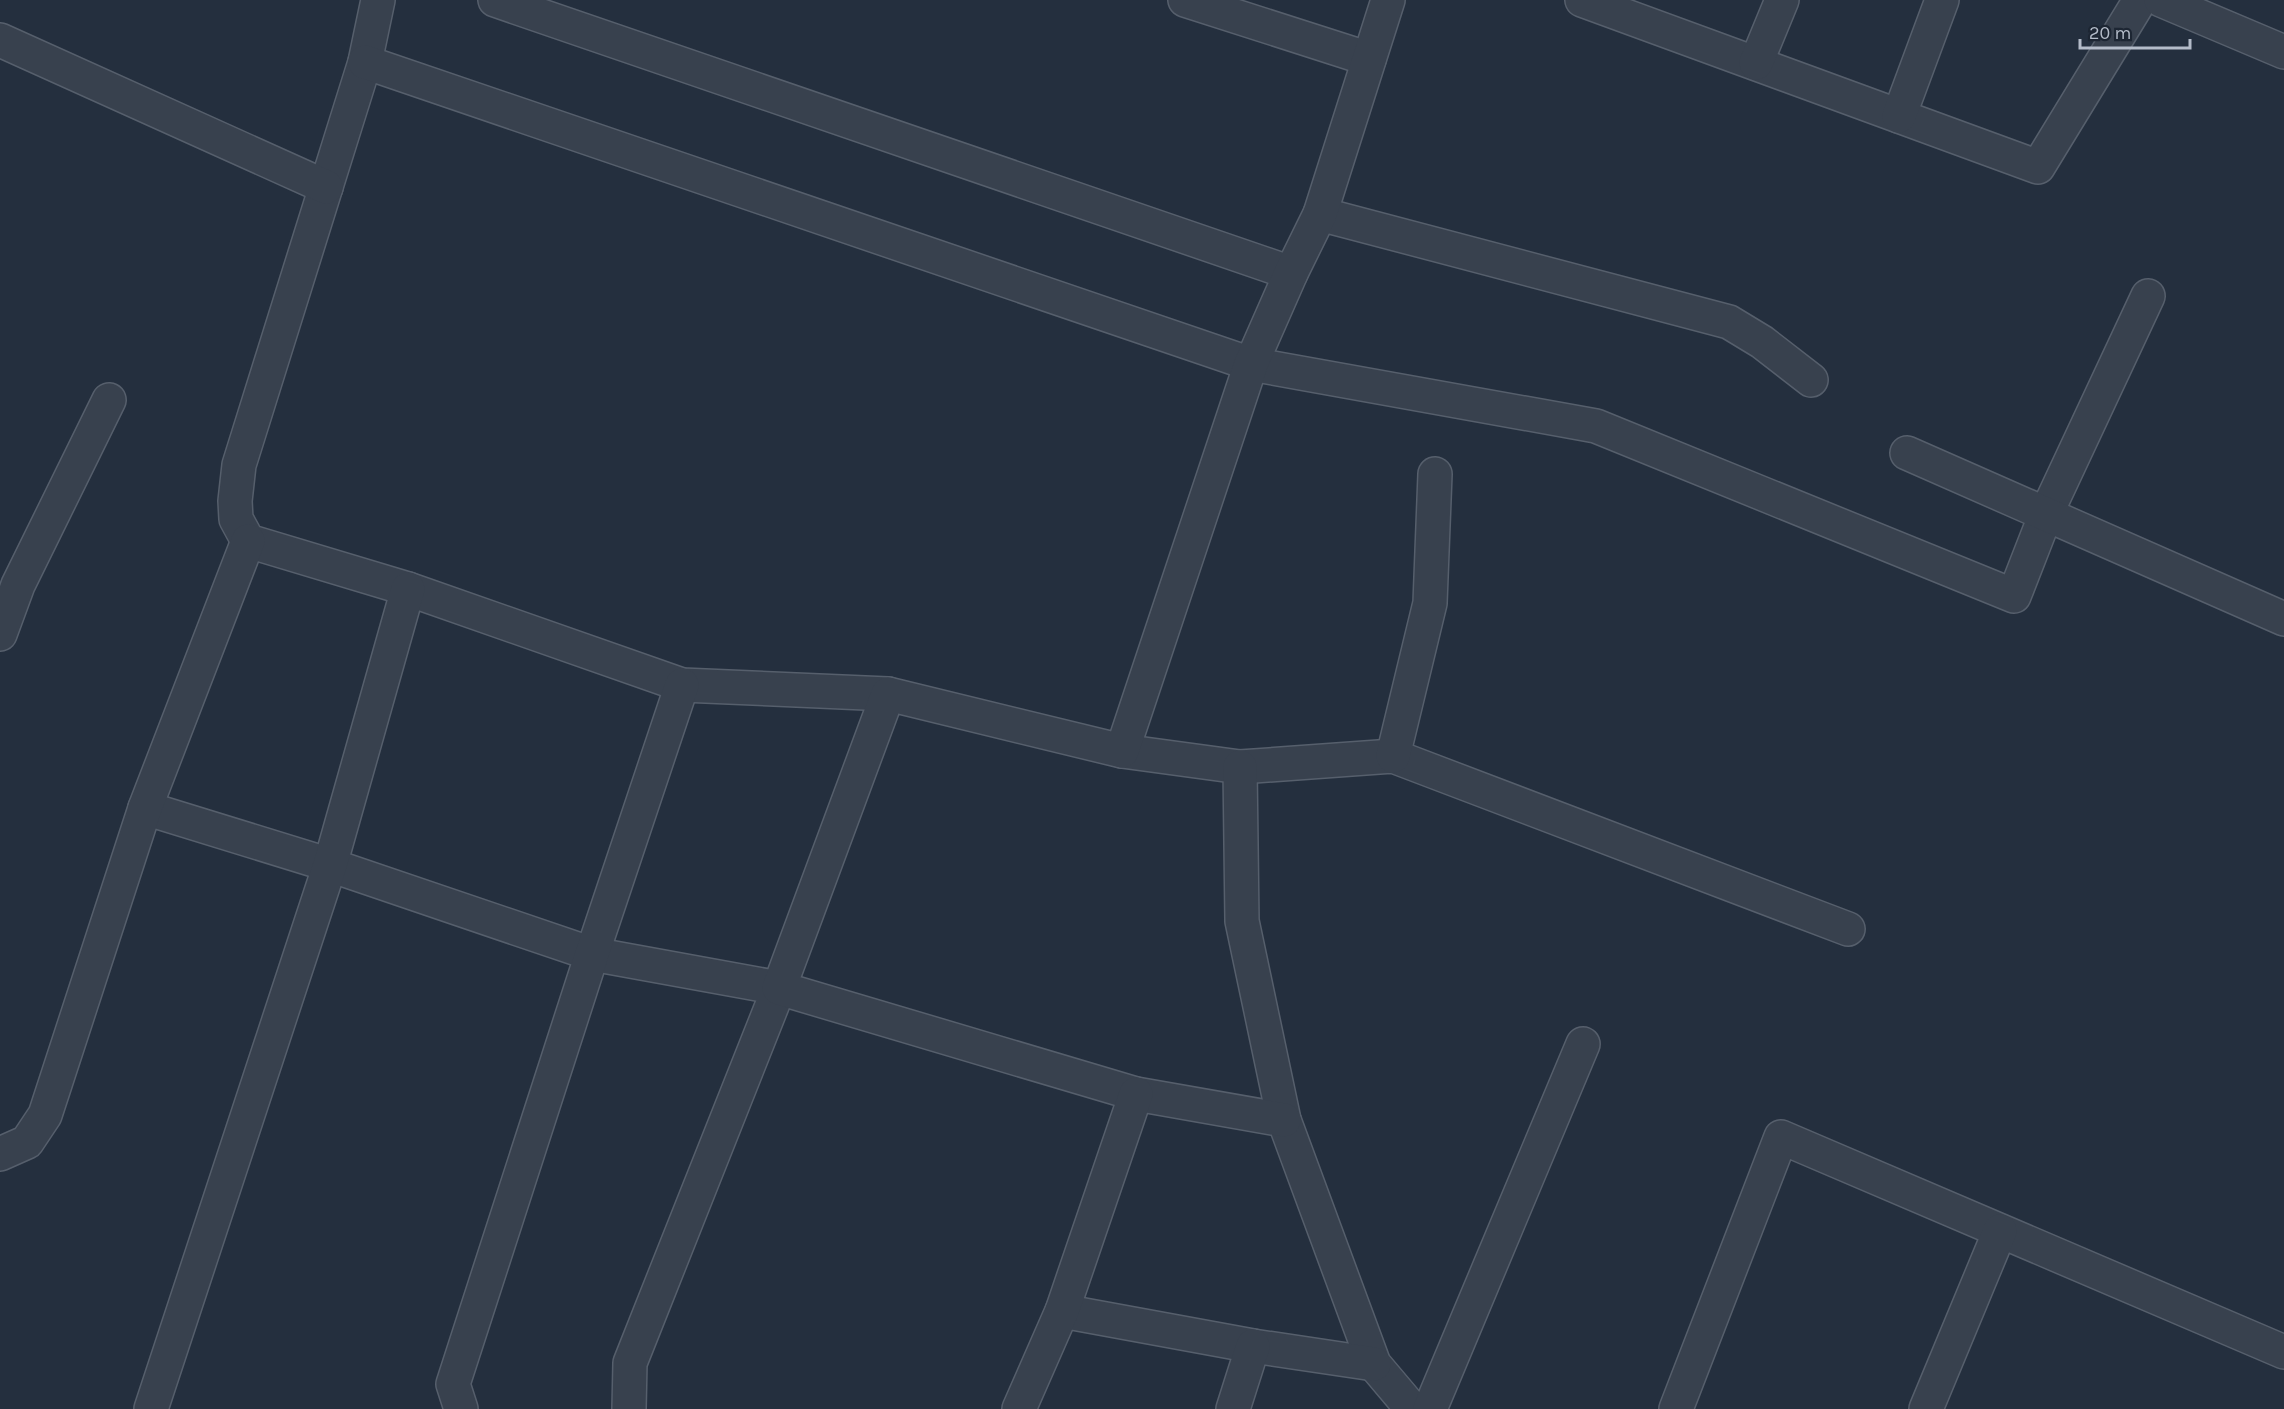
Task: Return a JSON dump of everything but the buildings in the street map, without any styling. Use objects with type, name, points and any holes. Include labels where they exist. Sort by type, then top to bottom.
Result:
[{"type":"street","points":[[378,0],[365,62],[240,465],[235,501],[236,519],[248,541],[408,589],[682,685],[888,694],[1122,751],[1240,767],[1392,756],[1848,929]]},
{"type":"street","points":[[495,0],[1291,273]]},
{"type":"street","points":[[1185,0],[1369,59]]},
{"type":"street","points":[[1122,751],[1251,364],[1320,214],[1388,0]]},
{"type":"street","points":[[1582,0],[1630,8],[1756,63],[2038,167],[2140,0]]},
{"type":"street","points":[[1756,63],[1782,0]]},
{"type":"street","points":[[1899,116],[1942,0]]},
{"type":"street","points":[[2161,0],[2284,52]]},
{"type":"street","points":[[0,39],[326,188]]},
{"type":"street","points":[[365,62],[1251,364],[1596,426],[2014,596],[2046,514],[2148,296]]},
{"type":"street","points":[[1320,214],[1729,322],[1762,342],[1811,380]]},
{"type":"street","points":[[0,634],[9,582],[110,400]]},
{"type":"street","points":[[1907,453],[2284,619]]},
{"type":"street","points":[[1392,756],[1430,603],[1435,474]]},
{"type":"street","points":[[0,1154],[27,1142],[45,1114],[145,808],[248,541]]},
{"type":"street","points":[[151,1409],[330,865],[408,589]]},
{"type":"street","points":[[461,1409],[453,1384],[682,685]]},
{"type":"street","points":[[629,1409],[630,1363],[779,988],[888,694]]},
{"type":"street","points":[[1240,767],[1242,921],[1284,1120],[1374,1364],[1413,1409]]},
{"type":"street","points":[[145,808],[330,865],[592,954],[779,988],[1136,1094],[1284,1120]]},
{"type":"street","points":[[1430,1409],[1583,1044]]},
{"type":"street","points":[[1019,1409],[1062,1311],[1136,1094]]},
{"type":"street","points":[[1676,1409],[1780,1137],[2284,1352]]},
{"type":"street","points":[[1926,1409],[2000,1232]]},
{"type":"street","points":[[1062,1311],[1253,1346],[1374,1364]]},
{"type":"street","points":[[1233,1409],[1253,1346]]}]
